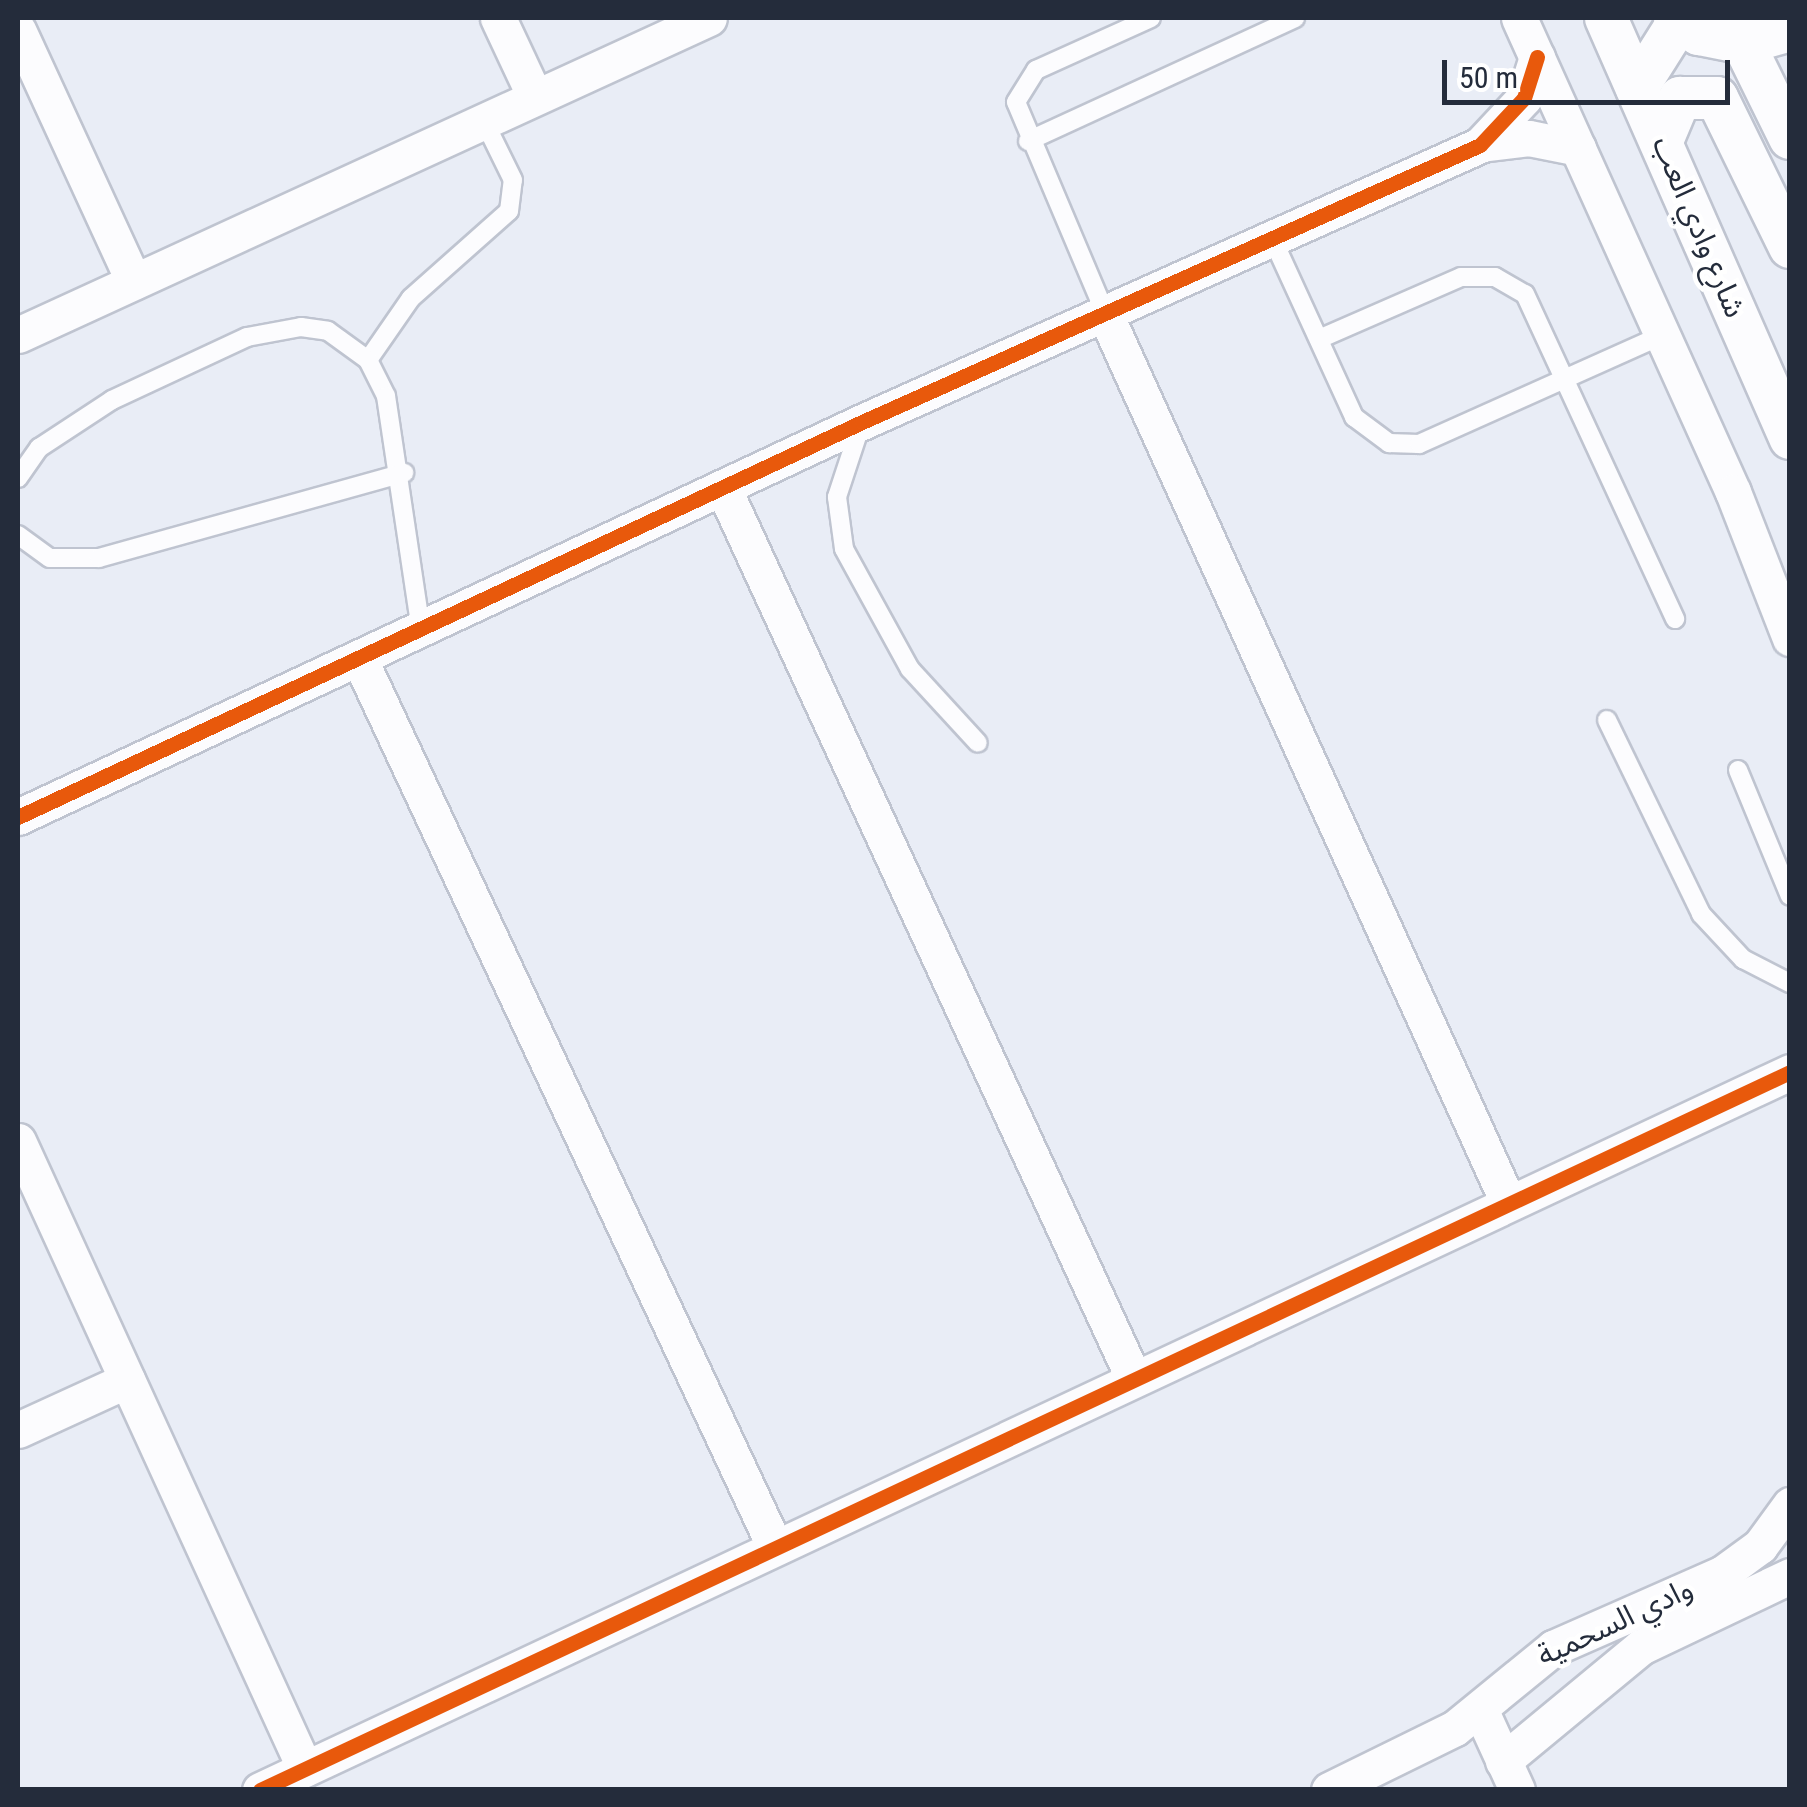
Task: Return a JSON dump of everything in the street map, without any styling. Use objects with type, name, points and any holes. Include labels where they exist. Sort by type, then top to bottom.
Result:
[{"type":"street","points":[[498,18],[535,98]]},
{"type":"street","points":[[18,336],[709,18]]},
{"type":"street","points":[[1519,18],[1663,336],[1790,638]]},
{"type":"street","name":"شارع وادي العب","points":[[1606,18],[1790,438]]},
{"type":"street","points":[[1637,88],[1678,18],[1738,30],[1790,30]]},
{"type":"street","points":[[18,30],[134,282]]},
{"type":"street","points":[[1738,30],[1790,138]]},
{"type":"street","points":[[1480,145],[1512,116],[1537,57]]},
{"type":"street","points":[[1662,141],[1680,98],[1717,98],[1790,247]]},
{"type":"street","points":[[18,817],[725,492],[862,422],[1106,316],[1480,145],[1529,138],[1578,148]]},
{"type":"street","points":[[1106,316],[1508,1202]]},
{"type":"street","points":[[725,492],[1134,1379]]},
{"type":"street","points":[[360,660],[774,1546]]},
{"type":"street","points":[[260,1790],[1790,1072]]},
{"type":"street","points":[[18,1141],[305,1769]]},
{"type":"street","points":[[18,1430],[127,1380]]},
{"type":"street","name":"وادي السحمية","points":[[1329,1790],[1480,1710],[1510,1676],[1553,1648],[1723,1573],[1760,1546],[1790,1505]]},
{"type":"street","name":"وادي السحمية","points":[[1510,1775],[1642,1647],[1790,1576]]},
{"type":"street","points":[[1480,1710],[1510,1775]]},
{"type":"lane","points":[[1106,316],[1028,142],[1016,102],[1026,78],[1151,18]]},
{"type":"lane","points":[[1028,142],[1295,18]]},
{"type":"lane","points":[[368,360],[411,298],[509,211],[513,180],[484,121]]},
{"type":"lane","points":[[1273,240],[1363,428],[1404,445],[1663,336]]},
{"type":"lane","points":[[1318,339],[1478,275],[1525,294],[1568,378],[1675,620]]},
{"type":"lane","points":[[18,478],[75,421],[246,338],[300,326],[328,331],[368,360],[386,396],[404,473],[422,633]]},
{"type":"lane","points":[[862,422],[837,497],[844,548],[910,668],[978,742]]},
{"type":"lane","points":[[18,535],[50,558],[99,558],[404,473]]},
{"type":"lane","points":[[1607,720],[1700,914],[1744,959],[1790,984]]},
{"type":"lane","points":[[1738,770],[1790,896]]},
{"type":"cycle path","points":[[18,817],[862,422],[1480,145],[1524,98],[1537,57]]},
{"type":"cycle path","points":[[260,1790],[1790,1072]]}]
